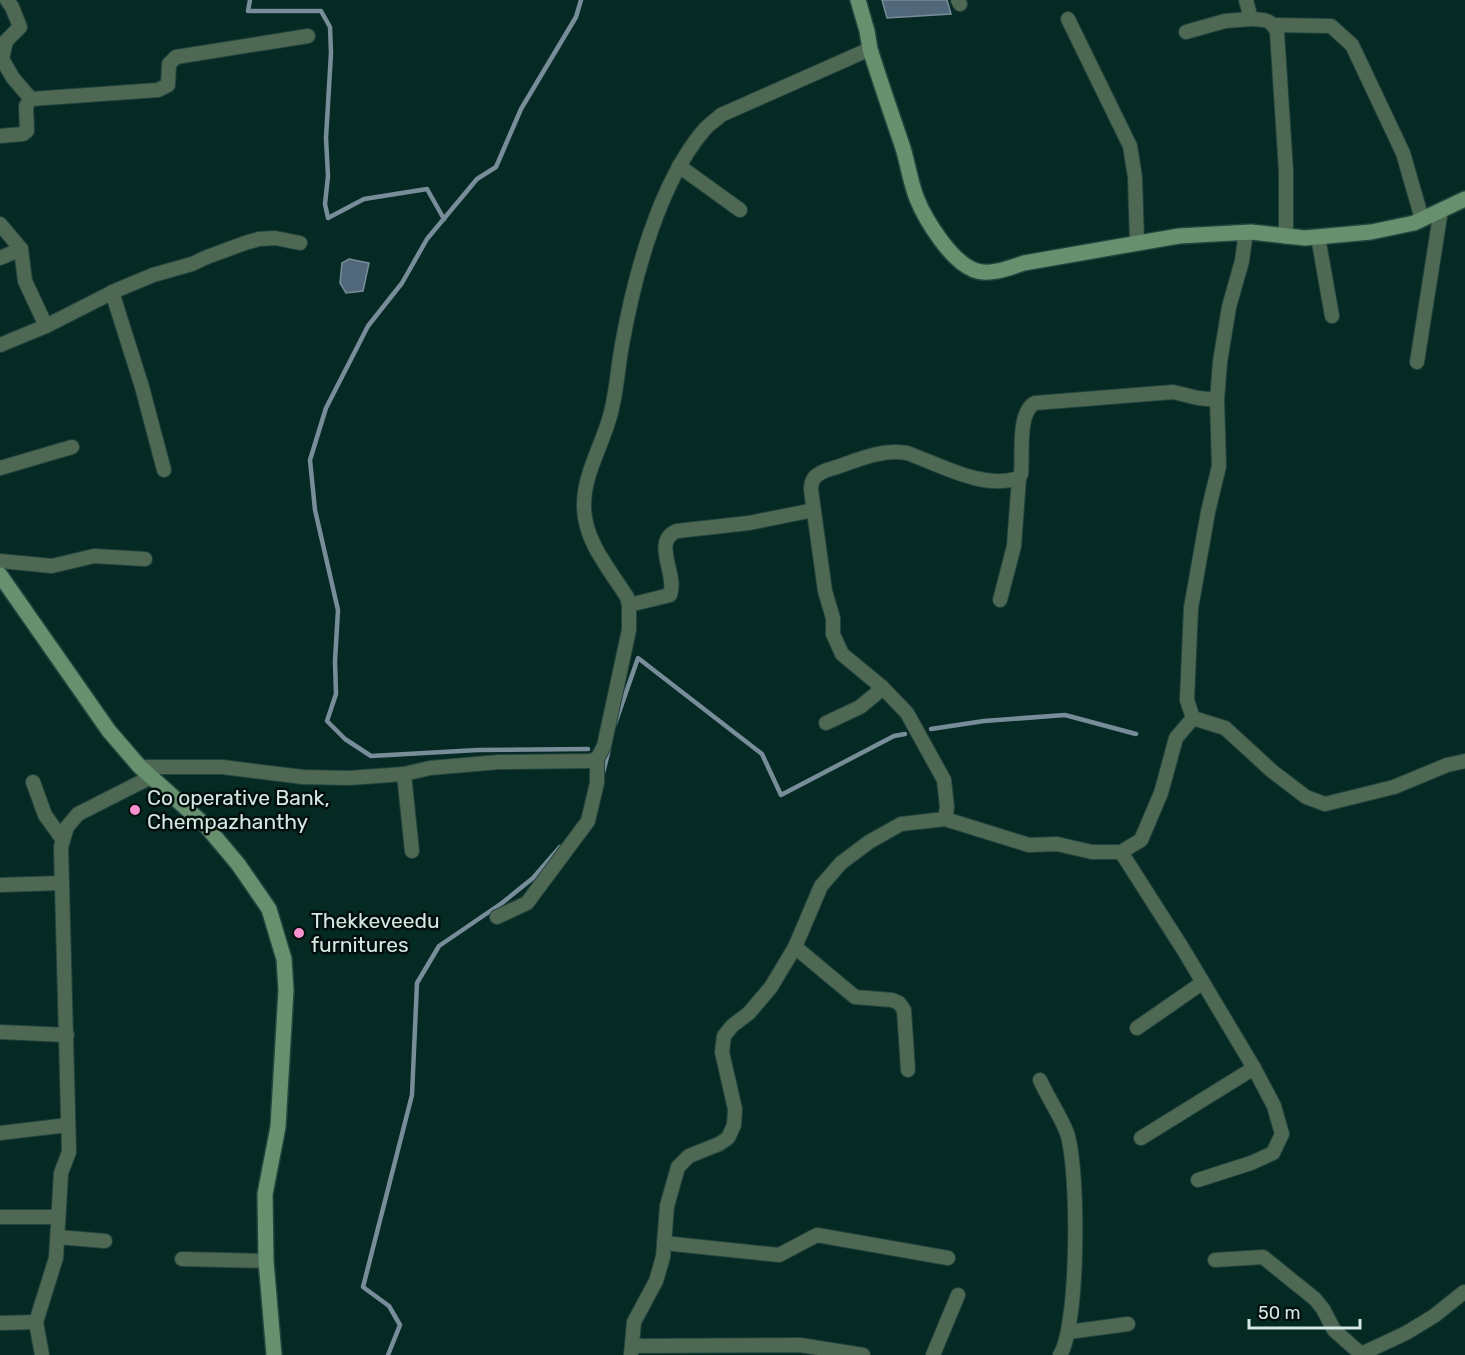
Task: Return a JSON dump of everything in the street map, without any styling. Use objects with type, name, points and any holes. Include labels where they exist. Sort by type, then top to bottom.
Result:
[{"type":"main road","points":[[858,0],[870,49],[909,164],[916,198],[936,234],[964,265],[975,270],[986,272],[1179,237],[1246,232],[1286,237],[1318,237],[1371,232],[1414,223],[1465,199]]},
{"type":"main road","points":[[0,575],[109,731],[145,772],[206,826],[238,864],[269,909],[284,959],[286,990],[278,1126],[265,1194],[266,1261],[274,1355]]},
{"type":"street","points":[[7,0],[20,27],[6,41],[2,59],[13,78],[31,99]]},
{"type":"street","points":[[1246,0],[1251,19]]},
{"type":"street","points":[[1068,19],[1130,146],[1135,177],[1137,243]]},
{"type":"street","points":[[1186,32],[1225,21],[1251,19],[1268,20],[1278,32],[1286,171],[1286,237]]},
{"type":"street","points":[[1274,25],[1331,26],[1352,45],[1403,153],[1422,219]]},
{"type":"street","points":[[31,99],[158,90],[168,85],[169,64],[176,57],[308,36]]},
{"type":"street","points":[[496,917],[527,903],[588,821],[597,783],[597,759],[604,746],[629,630],[629,605],[627,597],[588,531],[584,507],[589,472],[611,411],[636,282],[653,227],[679,166],[704,129],[721,116],[870,49]]},
{"type":"street","points":[[0,136],[23,134],[27,131],[26,106],[31,99]]},
{"type":"street","points":[[679,166],[740,210]]},
{"type":"street","points":[[1417,362],[1441,210]]},
{"type":"street","points":[[0,224],[21,249],[25,281],[46,326]]},
{"type":"street","points":[[1193,718],[1188,700],[1191,608],[1219,466],[1217,400],[1220,362],[1229,307],[1242,261],[1246,232]]},
{"type":"street","points":[[1318,237],[1332,316]]},
{"type":"street","points":[[0,345],[46,326],[112,292],[153,275],[192,264],[259,239],[275,238],[300,243]]},
{"type":"street","points":[[0,258],[21,249]]},
{"type":"street","points":[[112,292],[142,387],[164,470]]},
{"type":"street","points":[[999,600],[1014,546],[1019,478],[1022,474],[1022,437],[1028,409],[1035,403],[1173,392],[1217,400]]},
{"type":"street","points":[[0,468],[72,447]]},
{"type":"street","points":[[945,819],[947,807],[944,780],[907,713],[883,688],[842,654],[833,634],[833,618],[825,591],[811,482],[818,474],[879,453],[907,453],[961,474],[999,482],[1019,478]]},
{"type":"street","points":[[629,605],[670,595],[673,585],[665,546],[669,534],[677,531],[749,523],[814,510]]},
{"type":"street","points":[[0,561],[52,566],[94,556],[145,559]]},
{"type":"street","points":[[826,723],[860,707],[883,688]]},
{"type":"street","points":[[1193,718],[1225,728],[1272,771],[1306,797],[1325,804],[1394,787],[1447,765],[1465,761]]},
{"type":"street","points":[[863,1355],[800,1345],[632,1351],[634,1322],[657,1281],[663,1257],[667,1206],[678,1167],[689,1156],[728,1138],[734,1125],[735,1109],[722,1052],[724,1036],[732,1026],[749,1013],[771,987],[795,947],[821,886],[841,863],[869,842],[902,824],[945,819],[1029,845],[1057,844],[1092,852],[1121,852],[1141,840],[1161,793],[1176,738],[1193,718]]},
{"type":"street","points":[[42,1355],[36,1322],[56,1258],[61,1173],[69,1152],[61,847],[67,827],[78,814],[145,772],[222,767],[303,777],[349,778],[404,774],[430,768],[499,762],[597,759]]},
{"type":"street","points":[[404,774],[412,851]]},
{"type":"street","points":[[33,782],[45,815],[63,840]]},
{"type":"street","points":[[1121,852],[1183,949],[1254,1068],[1274,1106],[1282,1134],[1273,1153],[1251,1163],[1198,1180]]},
{"type":"street","points":[[0,885],[61,883]]},
{"type":"street","points":[[795,947],[855,996],[892,1000],[899,1003],[904,1010],[908,1070]]},
{"type":"street","points":[[1137,1028],[1202,983]]},
{"type":"street","points":[[0,1032],[67,1035]]},
{"type":"street","points":[[1141,1138],[1254,1068]]},
{"type":"street","points":[[1040,1080],[1067,1134],[1076,1195],[1072,1300],[1066,1345],[1060,1355]]},
{"type":"street","points":[[0,1133],[68,1125]]},
{"type":"street","points":[[0,1216],[58,1217]]},
{"type":"street","points":[[664,1243],[779,1255],[817,1235],[948,1258]]},
{"type":"street","points":[[58,1237],[105,1241]]},
{"type":"street","points":[[1215,1260],[1263,1257],[1315,1299],[1334,1330],[1360,1354],[1406,1333],[1434,1316],[1464,1292]]},
{"type":"street","points":[[182,1259],[266,1261]]},
{"type":"street","points":[[933,1355],[958,1295]]},
{"type":"street","points":[[0,1323],[36,1322]]},
{"type":"street","points":[[1068,1332],[1128,1324]]},
{"type":"water","points":[[882,0],[947,0],[951,14],[887,18]]},
{"type":"water","points":[[349,259],[369,263],[363,291],[346,293],[340,283],[342,263]]},
{"type":"waterway","points":[[250,0],[248,11],[321,11],[330,27],[331,53],[326,138],[328,176],[325,204],[328,218],[364,199],[427,189],[444,219]]},
{"type":"waterway","points":[[581,0],[576,17],[521,109],[496,167],[477,179],[427,239],[402,283],[368,326],[326,408],[310,460],[315,510],[338,610],[336,694],[327,721],[345,739],[371,756],[478,750],[588,749]]},
{"type":"waterway","points":[[615,724],[638,658],[762,754],[781,795],[894,736],[905,734]]},
{"type":"waterway","points":[[931,729],[984,721],[1065,715],[1136,734]]},
{"type":"waterway","points":[[603,773],[609,749]]},
{"type":"waterway","points":[[388,1355],[400,1325],[389,1306],[363,1287],[412,1095],[417,983],[439,946],[502,903],[533,878],[560,847]]},
{"type":"place","name":"Co operative Bank, Chempazhanthy","points":[[135,810]]},
{"type":"place","name":"Thekkeveedu furnitures","points":[[299,933]]}]
